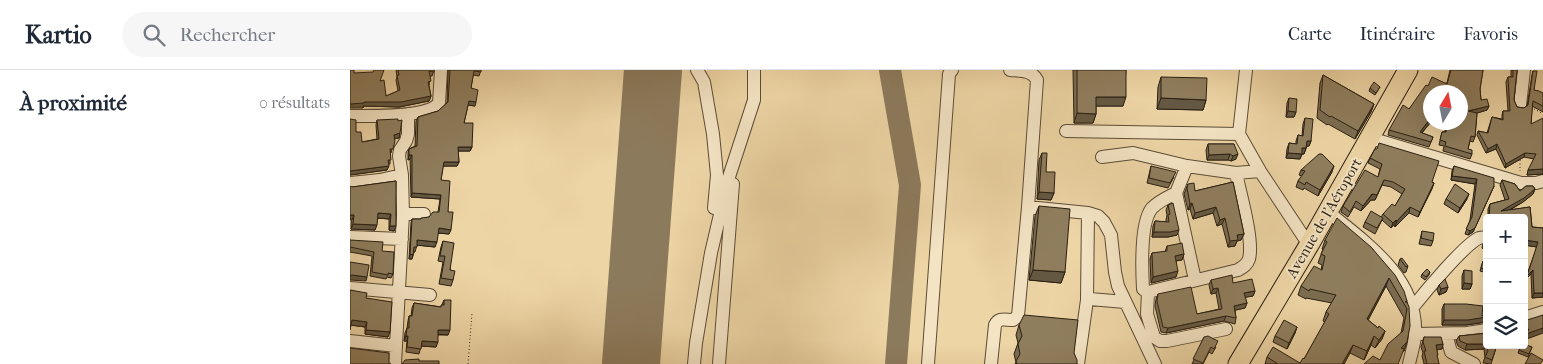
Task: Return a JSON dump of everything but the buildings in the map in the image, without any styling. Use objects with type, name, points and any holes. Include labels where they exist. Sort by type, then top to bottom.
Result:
[{"type":"highway","name":"Avenue de l'Aéroport","points":[[1238,364],[1309,245],[1408,70]]},
{"type":"street","points":[[350,116],[408,114],[437,107],[439,103],[441,70]]},
{"type":"street","points":[[697,70],[704,82],[713,134],[717,175],[711,253]]},
{"type":"street","points":[[694,364],[711,253],[728,180],[754,100],[754,70]]},
{"type":"street","points":[[928,364],[950,74],[952,70]]},
{"type":"street","points":[[992,364],[995,325],[997,321],[1001,319],[1013,320],[1018,316],[1037,80],[1034,74],[1029,71],[1010,70]]},
{"type":"street","points":[[1246,70],[1239,134],[1260,171],[1309,245]]},
{"type":"street","points":[[1520,105],[1524,70]]},
{"type":"street","points":[[395,364],[403,214],[402,175],[399,156],[408,134],[408,114]]},
{"type":"street","points":[[1066,131],[1239,134]]},
{"type":"street","points":[[1370,138],[1521,183],[1543,181]]},
{"type":"street","points":[[1102,157],[1133,153],[1187,166],[1236,173],[1260,171]]},
{"type":"street","points":[[719,364],[735,159]]},
{"type":"street","points":[[1187,166],[1176,194],[1195,280]]},
{"type":"street","points":[[1176,194],[1159,202],[1149,212],[1144,236],[1142,262],[1143,289],[1148,292],[1238,270],[1245,266],[1249,258],[1250,248],[1236,173]]},
{"type":"street","points":[[350,183],[380,180],[402,175]]},
{"type":"street","points":[[1028,207],[1088,213],[1098,216],[1104,222],[1111,235],[1118,286],[1155,364]]},
{"type":"street","points":[[1328,212],[1383,258],[1405,290],[1413,307],[1416,334],[1409,364]]},
{"type":"street","points":[[1078,364],[1087,300],[1088,213]]},
{"type":"street","points":[[403,214],[424,214]]},
{"type":"street","points":[[350,237],[402,240]]},
{"type":"street","points":[[1413,307],[1461,254],[1476,240],[1483,237]]},
{"type":"street","points":[[350,288],[430,295]]},
{"type":"street","points":[[1148,292],[1147,314],[1154,337],[1160,341],[1176,340],[1226,330]]},
{"type":"street","points":[[1087,300],[1090,298],[1126,302]]},
{"type":"street","points":[[1528,317],[1543,312]]},
{"type":"street","points":[[1416,334],[1467,333],[1483,331]]},
{"type":"street","points":[[1446,334],[1451,352],[1474,364]]},
{"type":"street","points":[[350,341],[396,346]]},
{"type":"path","points":[[1520,105],[1534,108],[1543,114]]},
{"type":"path","points":[[1518,157],[1521,163],[1521,183]]},
{"type":"path","points":[[468,364],[472,313]]},
{"type":"taxiway","points":[[890,70],[910,185],[896,364]]},
{"type":"runway","points":[[631,364],[653,70]]}]
